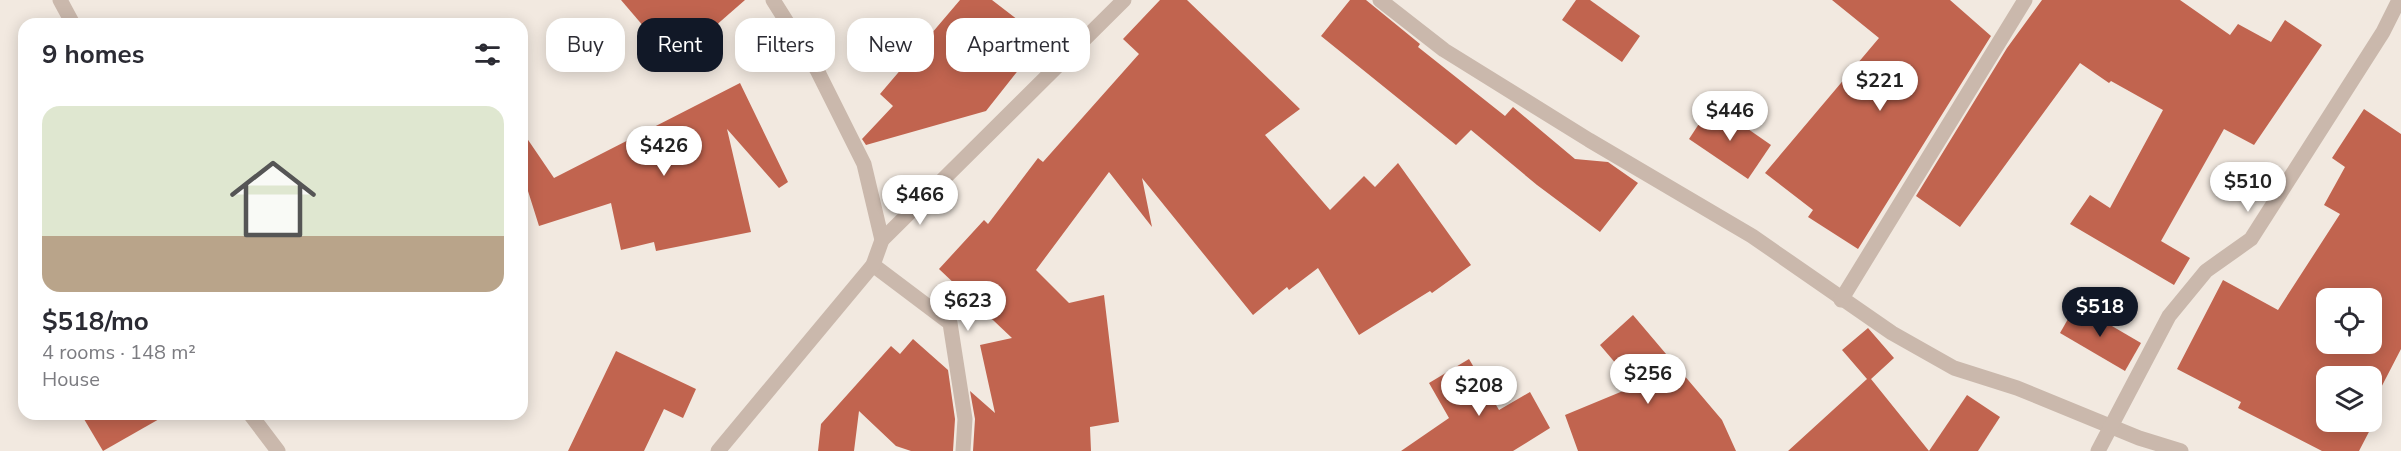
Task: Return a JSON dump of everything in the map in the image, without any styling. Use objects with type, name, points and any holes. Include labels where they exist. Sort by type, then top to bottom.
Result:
[{"type":"street","points":[[60,0],[70,18]]},
{"type":"street","points":[[773,0],[818,70],[864,164],[882,240]]},
{"type":"street","points":[[718,451],[873,265],[882,240],[1124,0]]},
{"type":"street","points":[[1380,0],[1444,50],[1589,140],[1752,236],[1841,300],[1954,368],[2017,388],[2110,426],[2181,451]]},
{"type":"street","points":[[1841,300],[2025,0]]},
{"type":"street","points":[[2098,451],[2169,316],[2206,271],[2251,239],[2383,32],[2399,0]]},
{"type":"street","points":[[873,265],[950,322],[965,419],[963,451]]},
{"type":"street","points":[[255,420],[278,451]]},
{"type":"building","points":[[621,0],[745,0],[723,19],[637,19]]},
{"type":"building","points":[[960,0],[992,0],[1016,18],[946,18],[946,72],[1017,72],[986,111],[866,145],[862,139],[893,106],[880,94],[899,72],[934,72],[934,31]]},
{"type":"building","points":[[1160,0],[1187,0],[1300,109],[1265,135],[1330,210],[1364,176],[1375,187],[1398,163],[1471,265],[1432,293],[1430,291],[1359,335],[1318,268],[1289,290],[1287,287],[1253,315],[1142,178],[1152,227],[1109,172],[1036,270],[1069,303],[1104,295],[1119,422],[1090,427],[1091,451],[973,451],[975,419],[970,391],[995,413],[980,345],[1012,338],[939,269],[984,220],[988,224],[1038,158],[1043,162],[1139,54],[1123,39]]},
{"type":"building","points":[[1350,0],[1366,0],[1420,44],[1418,47],[1505,116],[1513,107],[1575,159],[1608,162],[1638,183],[1600,232],[1537,185],[1471,130],[1456,145],[1321,36]]},
{"type":"building","points":[[1576,0],[1590,0],[1640,36],[1622,62],[1562,20]]},
{"type":"building","points":[[1832,0],[1950,0],[1991,36],[1858,249],[1808,217],[1813,210],[1765,173],[1879,38]]},
{"type":"building","points":[[2042,0],[2180,0],[2230,35],[2238,24],[2271,42],[2285,20],[2322,45],[2254,145],[2224,129],[2161,241],[2190,258],[2174,285],[2070,224],[2090,195],[2110,208],[2163,110],[2111,81],[2109,83],[2080,63],[1960,227],[1916,196],[2007,48]]},
{"type":"building","points":[[740,83],[788,182],[779,188],[727,129],[751,232],[656,251],[654,242],[621,250],[611,203],[539,226],[528,191],[528,140],[554,178]]},
{"type":"building","points":[[1712,104],[1771,145],[1748,179],[1689,139]]},
{"type":"building","points":[[2364,109],[2401,134],[2401,349],[2382,386],[2382,366],[2316,366],[2316,432],[2369,432],[2359,451],[2322,451],[2238,408],[2241,402],[2177,369],[2223,280],[2278,310],[2340,214],[2324,205],[2345,167],[2332,158]]},
{"type":"building","points":[[2076,305],[2141,343],[2125,371],[2060,333]]},
{"type":"building","points":[[1633,315],[1722,420],[1736,451],[1578,451],[1565,415],[1635,386],[1600,345]]},
{"type":"building","points":[[1868,328],[1894,358],[1871,379],[1929,451],[1788,451],[1867,379],[1842,350]]},
{"type":"building","points":[[913,339],[948,370],[955,419],[953,451],[911,451],[896,446],[859,411],[854,451],[818,451],[821,424],[891,346],[900,354]]},
{"type":"building","points":[[616,351],[696,389],[683,418],[664,409],[644,451],[568,451]]},
{"type":"building","points":[[1469,359],[1499,410],[1530,392],[1550,428],[1513,451],[1401,451],[1449,418],[1429,383]]},
{"type":"building","points":[[1967,395],[2000,417],[1978,451],[1929,451]]},
{"type":"building","points":[[85,420],[157,420],[103,451]]}]
